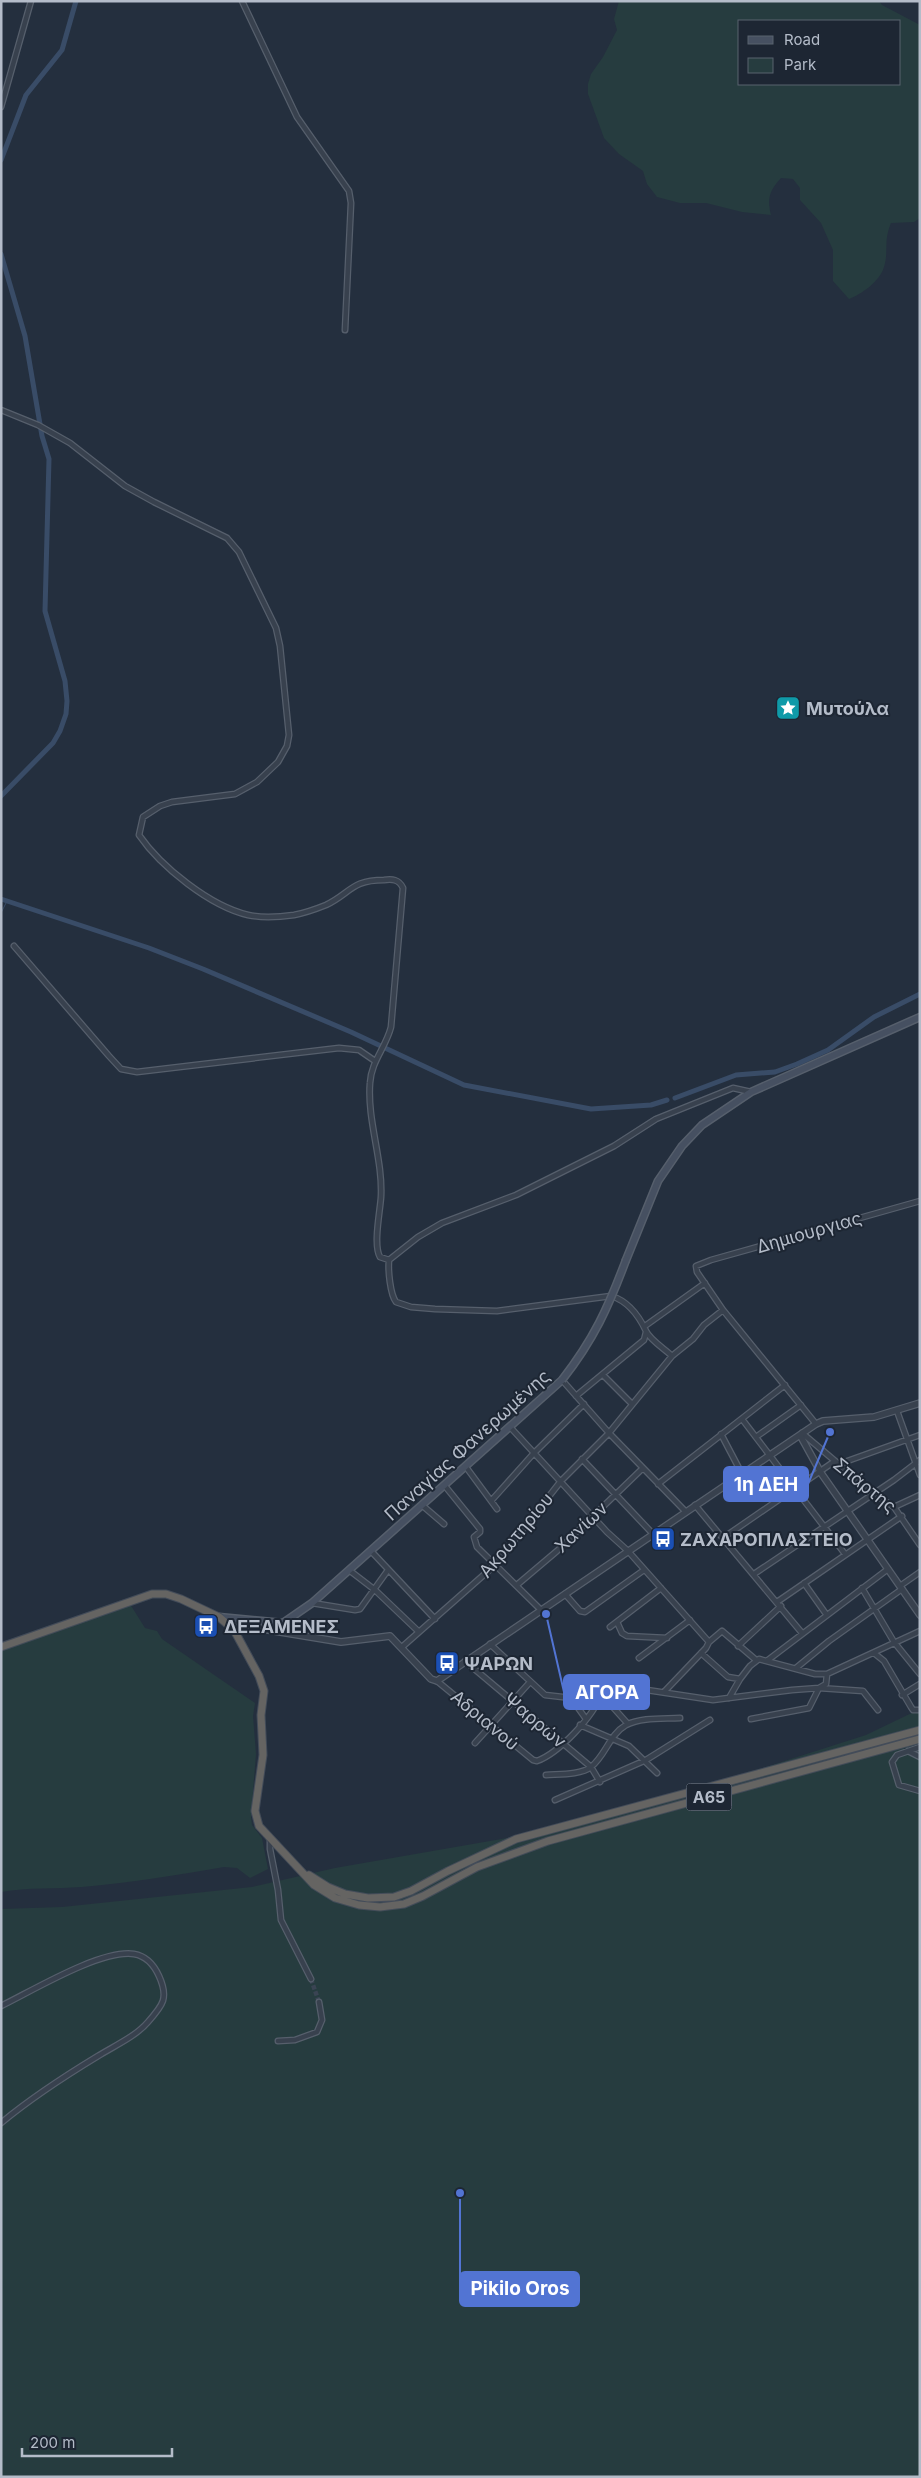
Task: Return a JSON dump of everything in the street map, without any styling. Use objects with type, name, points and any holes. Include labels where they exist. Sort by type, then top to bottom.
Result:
[{"type":"highway","points":[[1,1647],[152,1594],[166,1594],[181,1599],[219,1617],[234,1630],[262,1682],[263,1754],[255,1811],[259,1826],[270,1841],[300,1870]]},
{"type":"highway","name":"Α65","points":[[300,1870],[328,1887],[346,1894],[368,1898],[394,1897],[411,1891],[455,1867],[510,1841],[920,1730]]},
{"type":"highway","name":"Α65","points":[[300,1870],[314,1885],[340,1901],[374,1907],[397,1905],[423,1896],[477,1867],[541,1843],[920,1739]]},
{"type":"main road","name":"Παναγίας Φανερωμένης","points":[[219,1617],[283,1623],[312,1603],[511,1428],[562,1380],[583,1354],[601,1323],[658,1181],[682,1146],[702,1125],[752,1092],[920,1017]]},
{"type":"street","points":[[1,107],[25,15],[31,1]]},
{"type":"street","points":[[242,1],[297,117],[350,191],[345,330]]},
{"type":"street","points":[[1,410],[38,425],[70,443],[124,486],[187,520],[228,538],[246,565],[279,636],[289,735],[287,746],[278,762],[257,782],[235,794],[172,802],[148,812],[140,826],[139,835],[158,859],[196,888],[230,909],[251,916],[278,917],[302,914],[327,904],[360,882],[392,880],[401,884],[403,893],[391,1027],[386,1044],[375,1061],[370,1083],[381,1194],[377,1248],[380,1257],[389,1260]]},
{"type":"street","points":[[14,946],[109,1056],[126,1071],[166,1069],[339,1048],[359,1050],[375,1061]]},
{"type":"street","points":[[576,1396],[644,1340],[645,1326],[622,1299],[611,1296],[511,1310],[434,1309],[403,1305],[393,1299],[388,1270],[389,1260],[418,1237],[442,1223],[516,1195],[614,1146],[656,1119],[733,1088],[752,1092]]},
{"type":"street","name":"Δημιουργιας","points":[[705,1283],[696,1269],[697,1264],[920,1200]]},
{"type":"street","points":[[645,1326],[705,1283],[723,1310],[816,1424]]},
{"type":"street","name":"Ακρωτηρίου","points":[[402,1647],[495,1565],[560,1481],[609,1433],[672,1356],[693,1339],[704,1325],[723,1310]]},
{"type":"street","points":[[646,1332],[672,1356]]},
{"type":"street","points":[[603,1375],[632,1404]]},
{"type":"street","points":[[562,1380],[609,1433],[686,1512]]},
{"type":"street","points":[[658,1484],[785,1385]]},
{"type":"street","points":[[235,1619],[243,1626],[341,1642],[390,1636],[430,1679],[437,1681],[816,1424],[823,1421],[874,1417],[920,1403]]},
{"type":"street","points":[[491,1500],[534,1453],[584,1404]]},
{"type":"street","points":[[756,1437],[801,1405]]},
{"type":"street","points":[[897,1410],[918,1461],[920,1475]]},
{"type":"street","points":[[742,1419],[845,1554]]},
{"type":"street","points":[[511,1428],[592,1516],[628,1551],[709,1642]]},
{"type":"street","points":[[721,1434],[742,1474]]},
{"type":"street","points":[[801,1434],[821,1473],[920,1615]]},
{"type":"street","name":"Σπάρτης","points":[[801,1434],[874,1494],[894,1507],[902,1516],[920,1545]]},
{"type":"street","points":[[723,1538],[837,1462],[920,1435]]},
{"type":"street","points":[[582,1459],[653,1534]]},
{"type":"street","points":[[754,1574],[874,1494],[918,1461]]},
{"type":"street","points":[[466,1467],[497,1509]]},
{"type":"street","name":"Χανίων","points":[[518,1584],[557,1551],[643,1468]]},
{"type":"street","points":[[445,1486],[480,1529],[474,1540],[478,1547],[495,1565],[518,1584],[541,1610]]},
{"type":"street","points":[[894,1507],[920,1495]]},
{"type":"street","points":[[695,1505],[802,1633]]},
{"type":"street","points":[[423,1506],[444,1524]]},
{"type":"street","points":[[777,1602],[902,1516]]},
{"type":"street","points":[[914,1535],[920,1532]]},
{"type":"street","points":[[371,1551],[435,1619]]},
{"type":"street","points":[[768,1660],[826,1614],[888,1569]]},
{"type":"street","points":[[349,1570],[375,1590],[419,1632]]},
{"type":"street","points":[[312,1603],[355,1610],[363,1606],[388,1570]]},
{"type":"street","points":[[565,1594],[580,1611],[585,1612],[644,1570]]},
{"type":"street","points":[[796,1668],[829,1641],[874,1610],[920,1572]]},
{"type":"street","points":[[804,1583],[826,1614]]},
{"type":"street","points":[[610,1627],[661,1588]]},
{"type":"street","points":[[862,1588],[894,1642],[920,1674]]},
{"type":"street","points":[[738,1646],[780,1606]]},
{"type":"street","points":[[639,1658],[690,1620]]},
{"type":"street","points":[[617,1622],[622,1633],[626,1636],[667,1638]]},
{"type":"street","points":[[664,1692],[701,1654],[709,1642],[722,1631],[756,1660],[768,1660],[827,1674],[863,1656],[874,1654],[894,1642],[920,1631]]},
{"type":"street","points":[[490,1644],[545,1694],[571,1698],[646,1690],[706,1700],[773,1691],[819,1688],[863,1692],[878,1710]]},
{"type":"street","points":[[701,1654],[728,1677],[740,1679]]},
{"type":"street","points":[[874,1654],[884,1661],[902,1695],[914,1710],[920,1710]]},
{"type":"street","points":[[729,1698],[740,1679],[756,1660]]},
{"type":"street","name":"Ψαρρών","points":[[465,1661],[591,1768],[600,1782]]},
{"type":"street","points":[[751,1719],[806,1710],[812,1706],[819,1688],[826,1684],[827,1674]]},
{"type":"street","name":"Αδριανού","points":[[437,1681],[533,1760],[542,1759],[563,1744]]},
{"type":"street","points":[[475,1743],[514,1702],[530,1682]]},
{"type":"street","points":[[902,1695],[920,1684]]},
{"type":"street","points":[[563,1744],[586,1719],[600,1696]]},
{"type":"street","points":[[600,1696],[628,1724]]},
{"type":"street","points":[[571,1698],[586,1719]]},
{"type":"street","points":[[546,1775],[591,1768],[610,1740],[628,1724],[647,1719],[680,1718]]},
{"type":"street","points":[[555,1800],[600,1782],[646,1760],[710,1720]]},
{"type":"street","points":[[580,1725],[610,1740],[629,1746],[646,1760],[657,1773]]},
{"type":"street","points":[[920,1747],[894,1758],[892,1765],[900,1785],[920,1791]]},
{"type":"street","points":[[908,1751],[920,1757]]},
{"type":"street","points":[[270,1841],[281,1920],[311,1979]]},
{"type":"street","points":[[1,2006],[90,1963],[116,1955],[133,1954],[149,1961],[156,1970],[165,1995],[163,2002],[142,2029],[69,2074],[2,2122]]},
{"type":"street","points":[[278,2040],[295,2040],[316,2032],[322,2020],[319,2002]]},
{"type":"green space","points":[[619,1],[879,1],[882,5],[920,25],[920,218],[914,222],[891,223],[887,236],[884,267],[875,282],[849,299],[833,281],[833,250],[821,223],[800,200],[800,188],[793,179],[781,178],[774,187],[769,200],[771,215],[742,212],[706,203],[680,203],[657,197],[647,184],[643,171],[619,154],[604,138],[588,94],[591,74],[603,57],[617,30],[614,19]]},
{"type":"green space","points":[[130,1604],[145,1628],[157,1631],[162,1639],[255,1703],[253,1716],[256,1754],[251,1817],[252,1825],[262,1838],[268,1869],[250,1878],[237,1868],[224,1867],[153,1879],[100,1885],[72,1888],[21,1889],[1,1892],[1,1651]]},
{"type":"green space","points":[[920,1709],[920,2477],[1,2477],[1,1909],[62,1907],[252,1887],[335,1868],[587,1824],[866,1735]]},
{"type":"waterway","points":[[1,160],[26,95],[62,50],[76,1]]},
{"type":"waterway","points":[[1,254],[25,336],[42,436],[49,459],[45,611],[65,681],[67,701],[66,714],[53,743],[1,796]]},
{"type":"waterway","points":[[1,899],[149,948],[203,969],[351,1032],[464,1085],[591,1109],[651,1105],[667,1100]]},
{"type":"waterway","points":[[1,913],[7,901]]},
{"type":"waterway","points":[[675,1098],[736,1075],[775,1072],[797,1064],[828,1050],[874,1017],[920,994]]},
{"type":"tunnel","points":[[311,1979],[319,2002]]},
{"type":"place","name":"Μυτούλα","points":[[788,708]]},
{"type":"place","name":"1η ΔΕΗ","points":[[830,1432]]},
{"type":"place","name":"ΖΑΧΑΡΟΠΛΑΣΤΕΙΟ","points":[[663,1539]]},
{"type":"place","name":"ΑΓΟΡΑ","points":[[546,1614]]},
{"type":"place","name":"ΔΕΞΑΜΕΝΕΣ","points":[[206,1626]]},
{"type":"place","name":"ΨΑΡΩΝ","points":[[447,1663]]},
{"type":"place","name":"Pikilo Oros","points":[[460,2193]]}]
